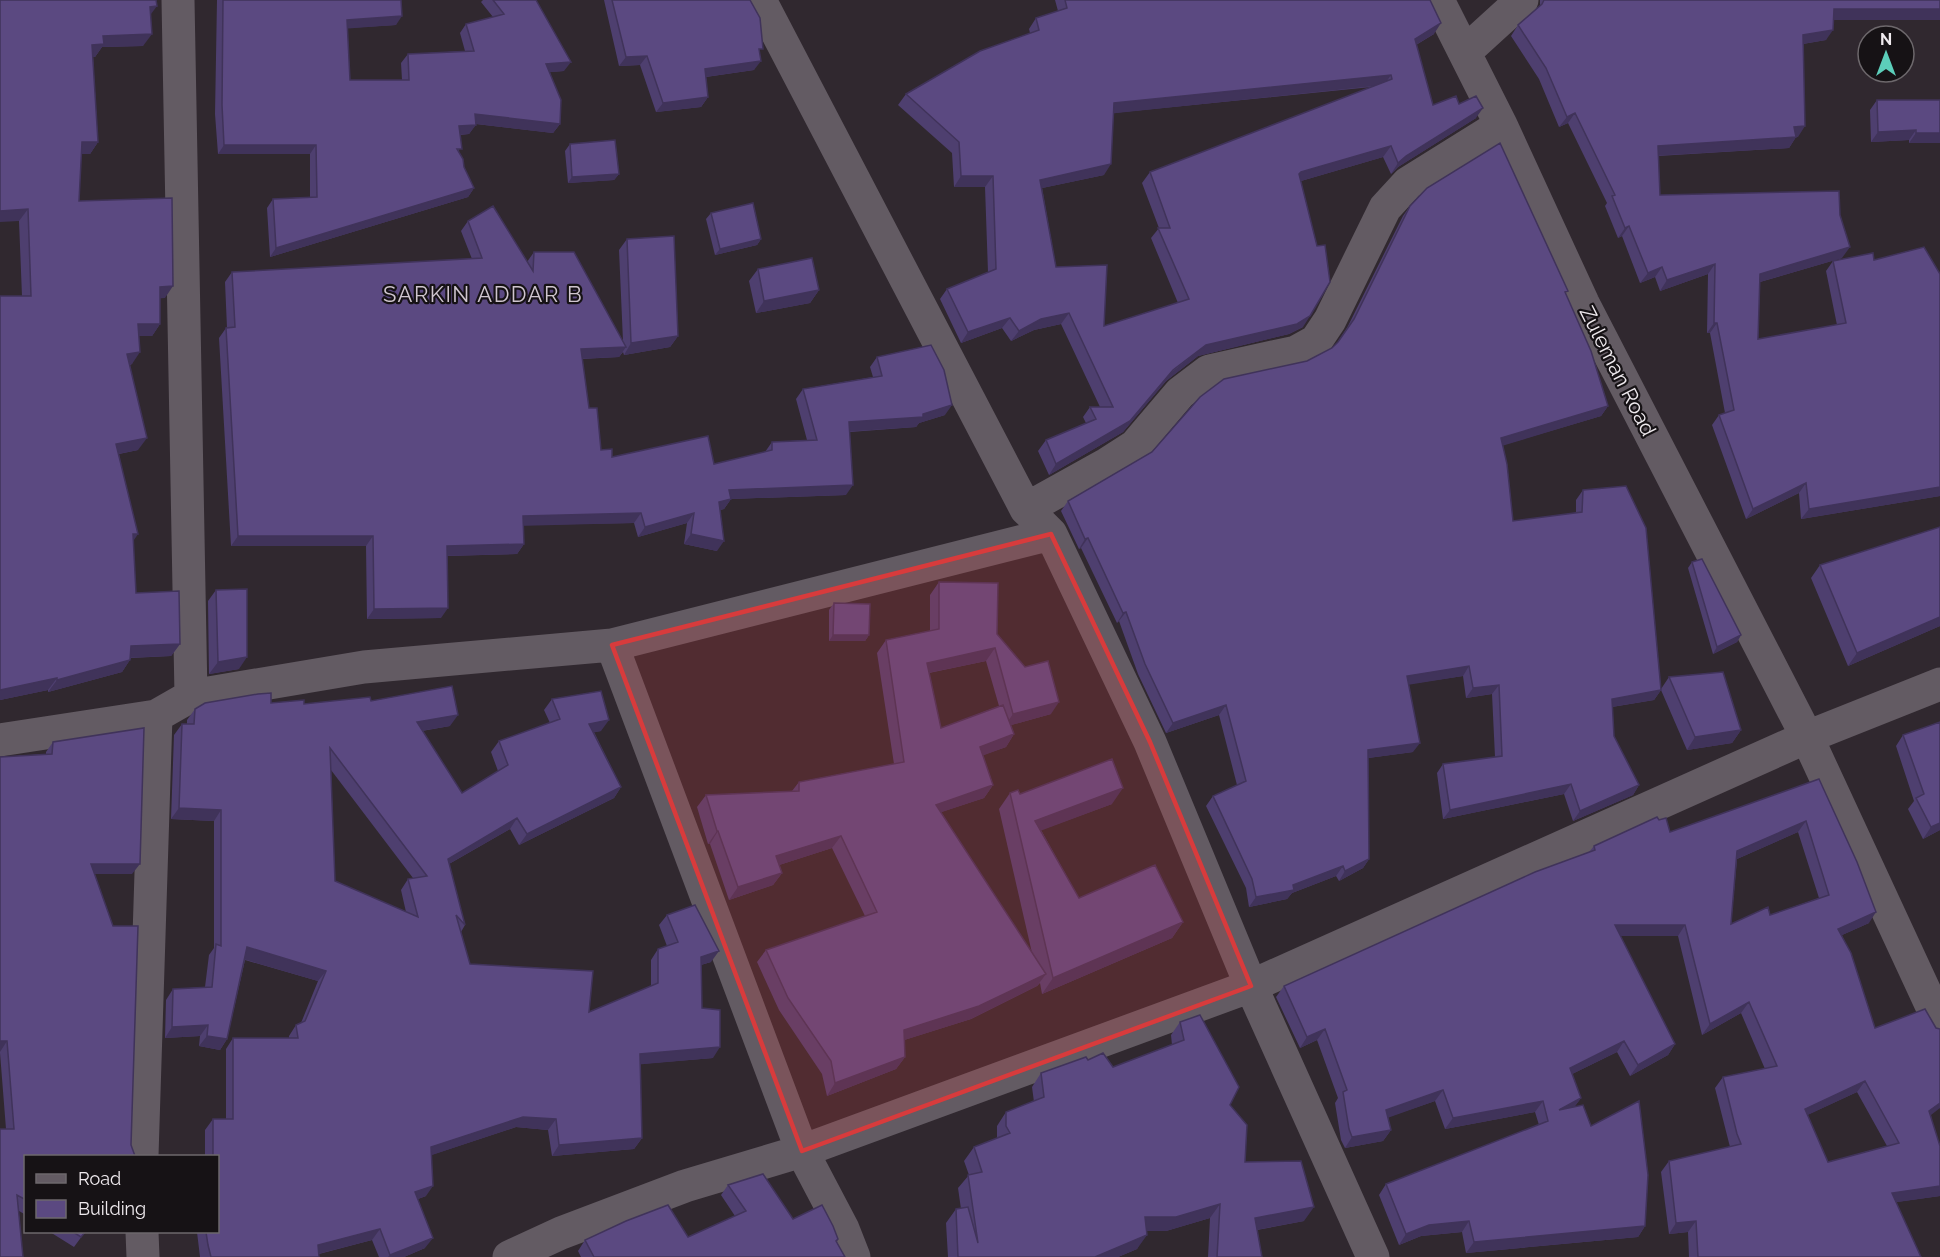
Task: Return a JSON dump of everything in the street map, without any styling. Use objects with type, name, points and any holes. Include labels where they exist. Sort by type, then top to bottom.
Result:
[{"type":"street","points":[[178,0],[191,696]]},
{"type":"street","points":[[760,0],[1026,509],[1051,534],[1150,742],[1251,986],[1373,1257]]},
{"type":"street","name":"Zuleman Road","points":[[1438,0],[1501,124],[1583,303],[1807,737],[1940,1024]]},
{"type":"street","points":[[1465,52],[1521,0]]},
{"type":"street","points":[[1026,509],[1135,446],[1180,393],[1209,371],[1296,352],[1316,341],[1330,321],[1385,208],[1408,183],[1501,124]]},
{"type":"street","points":[[0,740],[156,716],[191,696],[364,667],[612,645],[1051,534]]},
{"type":"street","points":[[612,645],[802,1150],[843,1229],[854,1257]]},
{"type":"street","points":[[508,1257],[561,1233],[685,1186],[802,1150],[1251,986],[1807,737],[1940,684]]},
{"type":"street","points":[[142,1155],[156,716]]},
{"type":"street","points":[[142,1233],[144,1257]]},
{"type":"highlighted area","points":[[1051,534],[1150,742],[1251,986],[802,1151],[612,645]]},
{"type":"building","points":[[0,0],[156,0],[157,6],[150,7],[152,34],[103,36],[104,44],[92,45],[98,142],[82,142],[79,201],[172,198],[173,286],[160,287],[160,324],[138,324],[140,352],[127,354],[147,438],[116,444],[138,534],[133,534],[136,593],[179,591],[180,644],[131,646],[130,660],[57,680],[57,678],[0,690],[0,296],[31,296],[28,209],[0,211]]},
{"type":"building","points":[[223,0],[401,0],[402,16],[347,20],[350,80],[409,80],[408,54],[474,51],[466,24],[504,14],[493,0],[536,0],[571,62],[546,64],[561,100],[560,124],[475,114],[476,125],[459,126],[462,149],[457,149],[474,188],[276,248],[273,199],[317,197],[316,145],[224,145]]},
{"type":"building","points":[[612,0],[750,0],[760,18],[763,49],[759,49],[761,61],[705,69],[708,97],[663,103],[647,56],[626,57]]},
{"type":"building","points":[[1065,0],[1430,0],[1441,23],[1415,39],[1433,105],[1456,96],[1459,104],[1476,96],[1483,108],[1398,163],[1391,146],[1301,172],[1299,174],[1317,246],[1325,245],[1330,282],[1310,316],[1297,324],[1206,345],[1173,370],[1130,421],[1056,464],[1046,440],[1096,419],[1090,407],[1113,407],[1069,313],[1041,319],[1019,331],[1010,318],[968,332],[947,289],[996,269],[993,176],[961,176],[959,142],[906,94],[980,51],[1039,30],[1036,18],[1067,8]],"holes":[[[1391,75],[1392,79],[1150,172],[1170,228],[1158,228],[1189,299],[1104,326],[1107,265],[1056,267],[1040,180],[1111,164],[1114,103]]]},
{"type":"building","points":[[1544,0],[1940,0],[1940,9],[1834,9],[1833,30],[1803,35],[1805,126],[1794,127],[1796,137],[1658,146],[1660,195],[1839,191],[1840,215],[1850,247],[1760,274],[1758,339],[1846,323],[1833,261],[1873,253],[1874,260],[1924,247],[1940,274],[1940,487],[1809,509],[1806,483],[1753,509],[1719,415],[1734,410],[1717,323],[1714,323],[1715,264],[1667,280],[1662,267],[1648,273],[1629,226],[1625,228],[1612,196],[1615,195],[1575,113],[1567,117],[1546,68],[1518,25]]},
{"type":"building","points":[[1877,100],[1940,100],[1940,133],[1916,133],[1916,130],[1878,132]]},
{"type":"building","points":[[615,140],[619,174],[572,177],[570,144]]},
{"type":"building","points":[[1500,143],[1568,291],[1565,292],[1591,351],[1608,406],[1501,438],[1507,464],[1513,521],[1582,512],[1583,490],[1626,486],[1646,528],[1661,690],[1612,699],[1614,736],[1639,785],[1580,811],[1571,784],[1450,810],[1443,764],[1502,756],[1499,685],[1473,688],[1469,666],[1407,676],[1420,743],[1368,750],[1369,859],[1345,871],[1343,866],[1293,885],[1294,890],[1256,897],[1252,879],[1213,796],[1246,781],[1226,705],[1173,723],[1145,664],[1126,612],[1123,613],[1068,501],[1152,452],[1200,397],[1224,379],[1307,361],[1332,348],[1354,319],[1410,206],[1427,188]]},
{"type":"building","points":[[753,203],[761,239],[720,249],[711,213]]},
{"type":"building","points":[[493,206],[533,271],[534,252],[574,252],[626,347],[581,349],[589,408],[597,408],[601,450],[612,449],[612,457],[708,436],[714,464],[772,450],[772,442],[817,440],[803,389],[882,376],[877,357],[931,345],[944,370],[952,405],[923,414],[923,417],[849,422],[853,485],[729,490],[731,499],[719,502],[724,541],[691,534],[694,513],[645,527],[641,513],[523,516],[524,544],[447,546],[448,608],[374,609],[373,536],[238,536],[226,328],[235,327],[232,272],[482,258],[468,221]]},
{"type":"building","points":[[674,236],[678,336],[631,343],[627,239]]},
{"type":"building","points":[[812,258],[819,290],[764,301],[758,269]]},
{"type":"building","points":[[1940,527],[1940,617],[1857,653],[1820,565]]},
{"type":"building","points":[[1702,559],[1741,635],[1717,647],[1692,562]]},
{"type":"building","points":[[939,582],[998,583],[997,634],[1025,667],[1048,661],[1059,702],[1013,714],[995,648],[927,663],[941,728],[1003,705],[1014,734],[980,747],[993,785],[936,805],[1046,974],[979,1006],[904,1030],[905,1057],[835,1083],[831,1061],[788,998],[766,950],[877,912],[841,836],[776,856],[782,873],[738,887],[706,795],[799,791],[799,782],[904,762],[886,640],[939,629]]},
{"type":"building","points":[[247,589],[247,657],[218,662],[216,590]]},
{"type":"building","points":[[834,603],[870,604],[869,635],[833,635]]},
{"type":"building","points":[[1723,672],[1741,730],[1695,737],[1669,677]]},
{"type":"building","points":[[452,686],[458,715],[417,722],[462,793],[508,765],[499,741],[560,719],[552,699],[601,691],[609,720],[589,724],[621,787],[527,834],[517,818],[448,859],[465,925],[456,915],[470,964],[593,971],[589,1012],[658,983],[658,949],[678,942],[667,915],[695,905],[719,951],[701,957],[702,1008],[720,1010],[720,1047],[640,1054],[642,1138],[559,1145],[556,1119],[523,1117],[431,1147],[433,1186],[415,1192],[433,1238],[390,1255],[380,1229],[318,1245],[319,1257],[211,1257],[206,1233],[219,1233],[219,1155],[213,1155],[213,1119],[233,1119],[233,1038],[298,1038],[296,1025],[305,1021],[326,971],[247,947],[227,1039],[207,1036],[208,1025],[172,1027],[173,989],[212,987],[216,944],[221,946],[221,810],[179,808],[182,724],[194,724],[195,709],[205,703],[258,694],[271,693],[271,703],[304,700],[304,704],[370,697],[371,701]],"holes":[[[330,748],[427,876],[408,879],[418,917],[335,881]]]},
{"type":"building","points":[[1940,722],[1940,823],[1931,827],[1916,798],[1924,794],[1903,735]]},
{"type":"building","points":[[144,728],[140,864],[91,864],[113,926],[138,926],[131,1145],[135,1155],[24,1155],[24,1199],[17,1195],[23,1257],[0,1257],[0,1129],[14,1129],[7,1041],[0,1041],[0,757],[52,754],[53,742]]},
{"type":"building","points":[[1112,759],[1123,788],[1035,821],[1079,898],[1155,865],[1183,922],[1053,978],[1010,793],[1018,790],[1020,794]]},
{"type":"building","points":[[1819,779],[1857,862],[1876,912],[1838,929],[1851,953],[1875,1028],[1925,1009],[1936,1028],[1940,1029],[1940,1103],[1929,1111],[1940,1146],[1940,1186],[1892,1193],[1921,1257],[1698,1257],[1696,1221],[1676,1223],[1669,1161],[1741,1144],[1723,1077],[1777,1066],[1749,1002],[1710,1024],[1685,925],[1615,925],[1675,1044],[1638,1065],[1624,1041],[1570,1068],[1581,1098],[1559,1110],[1583,1105],[1591,1126],[1639,1101],[1648,1175],[1645,1226],[1474,1242],[1469,1221],[1429,1225],[1406,1234],[1386,1184],[1548,1121],[1543,1101],[1453,1118],[1443,1090],[1386,1110],[1391,1130],[1352,1137],[1343,1092],[1347,1090],[1325,1029],[1307,1037],[1284,986],[1535,872],[1595,850],[1594,846],[1657,817],[1659,820],[1666,818],[1670,832]],"holes":[[[1806,821],[1829,895],[1770,915],[1768,907],[1731,924],[1737,851]],[[1865,1081],[1899,1143],[1828,1162],[1805,1109]]]},
{"type":"building","points":[[1200,1015],[1239,1087],[1230,1105],[1247,1125],[1245,1162],[1301,1161],[1314,1207],[1255,1218],[1262,1257],[1217,1257],[1220,1204],[1176,1217],[1145,1217],[1147,1235],[1095,1257],[958,1257],[956,1209],[968,1207],[978,1243],[968,1175],[982,1172],[974,1147],[1010,1133],[1006,1126],[1006,1112],[1044,1097],[1041,1073],[1086,1057],[1088,1060],[1103,1053],[1113,1067],[1184,1040],[1180,1022]]},
{"type":"building","points":[[763,1174],[793,1219],[822,1205],[845,1257],[594,1257],[585,1240],[668,1205],[688,1237],[746,1211],[728,1185]]},
{"type":"district","name":"SARKIN ADDAR B","points":[[483,294]]}]
